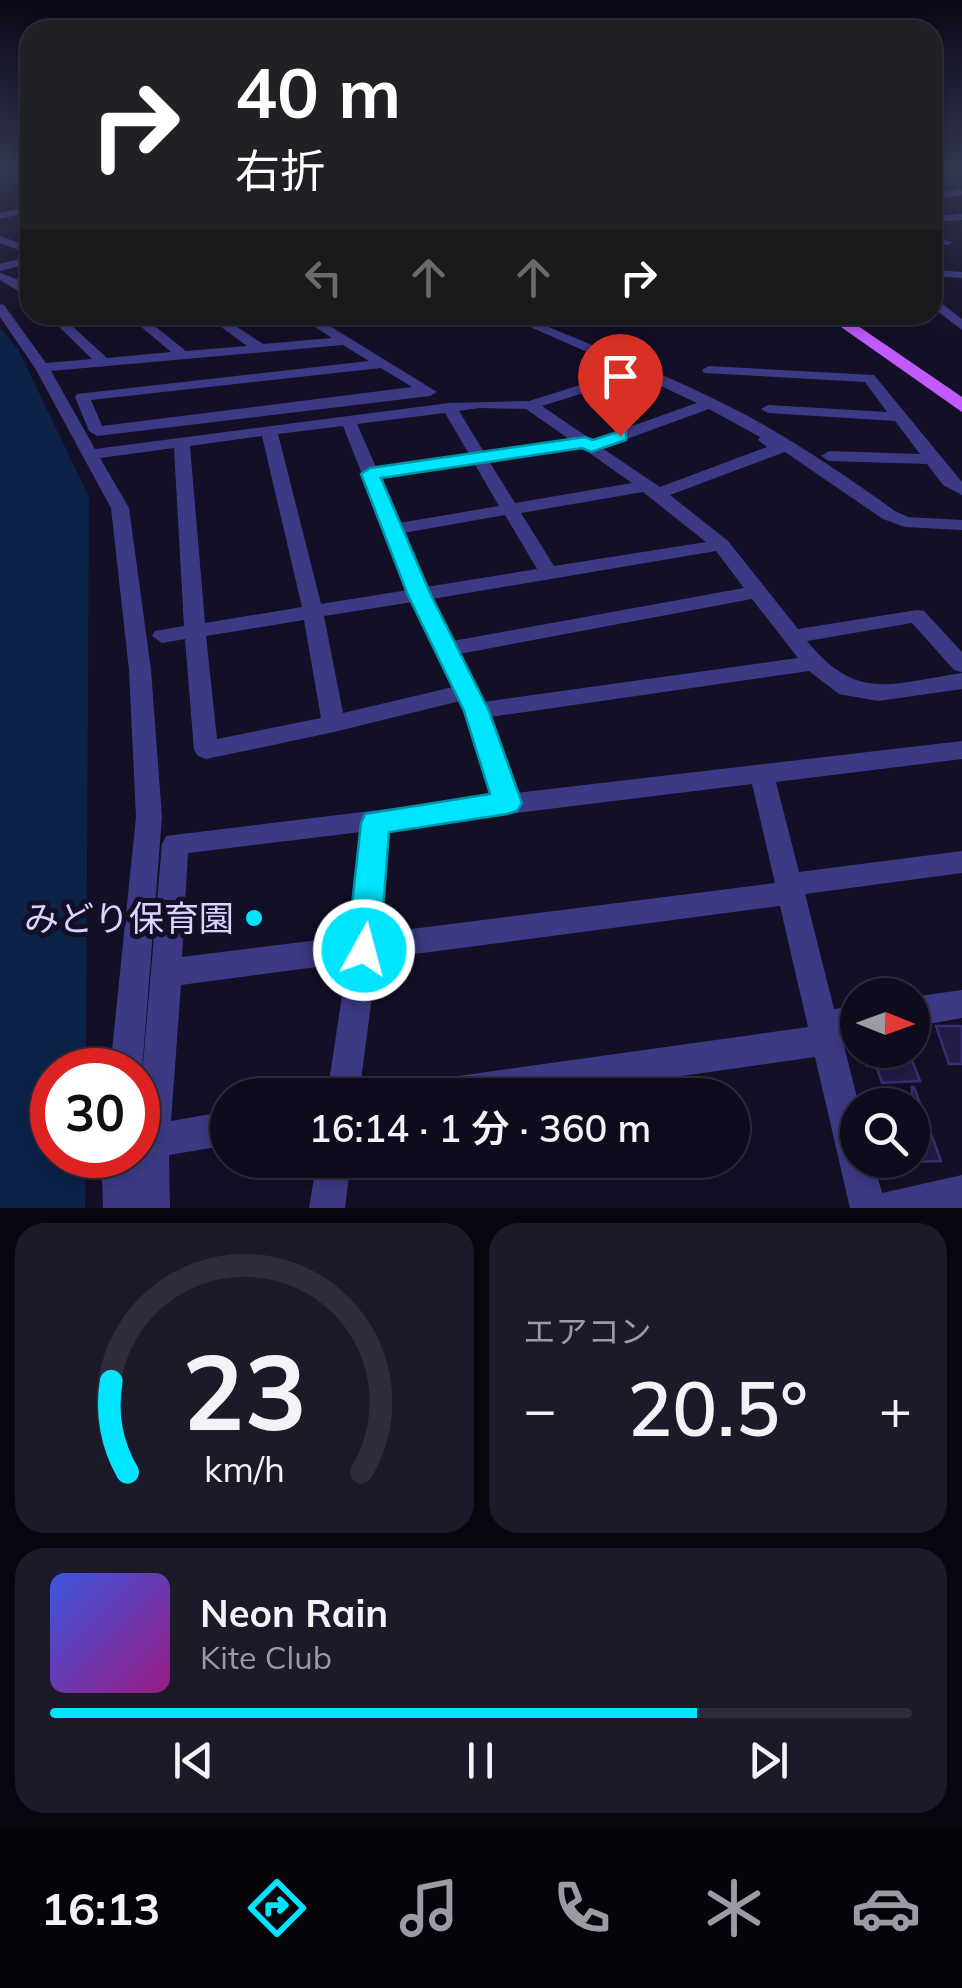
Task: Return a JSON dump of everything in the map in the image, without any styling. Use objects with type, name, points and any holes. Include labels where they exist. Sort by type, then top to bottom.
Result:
[{"type":"main road","points":[[847,325],[962,406]]},
{"type":"street","points":[[942,241],[948,242]]},
{"type":"street","points":[[0,308],[42,368],[120,508],[140,670],[148,817],[128,1048]]},
{"type":"street","points":[[942,309],[962,326]]},
{"type":"street","points":[[68,325],[103,362]]},
{"type":"street","points":[[145,325],[181,354]]},
{"type":"street","points":[[226,325],[258,347]]},
{"type":"street","points":[[318,325],[454,407],[508,510],[548,572]]},
{"type":"street","points":[[533,325],[633,367],[741,420],[816,464],[889,515],[905,522],[962,525]]},
{"type":"street","points":[[42,368],[344,341]]},
{"type":"street","points":[[382,364],[82,397],[97,430],[427,390]]},
{"type":"street","points":[[709,370],[869,378],[949,481],[962,490]]},
{"type":"street","points":[[90,455],[454,407],[530,405],[632,373],[704,406],[780,448],[652,490],[392,529]]},
{"type":"street","points":[[234,380],[241,413]]},
{"type":"street","points":[[942,390],[962,392]]},
{"type":"street","points":[[530,405],[652,490],[721,545],[813,663],[847,689],[878,692],[962,681]]},
{"type":"street","points":[[370,474],[588,444],[704,406]]},
{"type":"street","points":[[768,410],[900,417]]},
{"type":"street","points":[[348,420],[418,593],[472,701],[507,803]]},
{"type":"street","points":[[269,430],[313,611],[334,724]]},
{"type":"street","points":[[182,442],[206,750],[472,701],[813,663]]},
{"type":"street","points":[[829,456],[932,459]]},
{"type":"street","points":[[162,636],[721,545]]},
{"type":"street","points":[[446,649],[756,592]]},
{"type":"street","points":[[792,637],[918,616],[962,665]]},
{"type":"street","points":[[160,1048],[175,844],[962,750]]},
{"type":"street","points":[[761,772],[868,1208]]},
{"type":"street","points":[[345,1078],[364,950],[375,823]]},
{"type":"street","points":[[166,973],[364,950],[962,862]]},
{"type":"street","points":[[930,1009],[962,1004]]},
{"type":"street","points":[[543,1078],[840,1028]]},
{"type":"street","points":[[160,1140],[210,1131]]},
{"type":"street","points":[[119,1178],[120,1208]]},
{"type":"street","points":[[152,1178],[152,1208]]},
{"type":"street","points":[[327,1208],[331,1178]]},
{"type":"street","points":[[889,1208],[962,1193]]},
{"type":"water","points":[[0,328],[18,349],[89,497],[86,1048],[30,1048],[30,1178],[86,1178],[85,1208],[0,1208]]},
{"type":"building","points":[[936,1026],[962,1026],[962,1064],[949,1064]]},
{"type":"building","points":[[877,1068],[915,1068],[920,1081],[882,1083]]},
{"type":"building","points":[[930,1131],[941,1161],[930,1161]]},
{"type":"place","name":"みどり保育園","points":[[254,918]]},
{"type":"route","points":[[364,950],[375,823],[507,803],[476,711],[418,593],[370,474],[585,442],[591,446],[620,436]]}]
